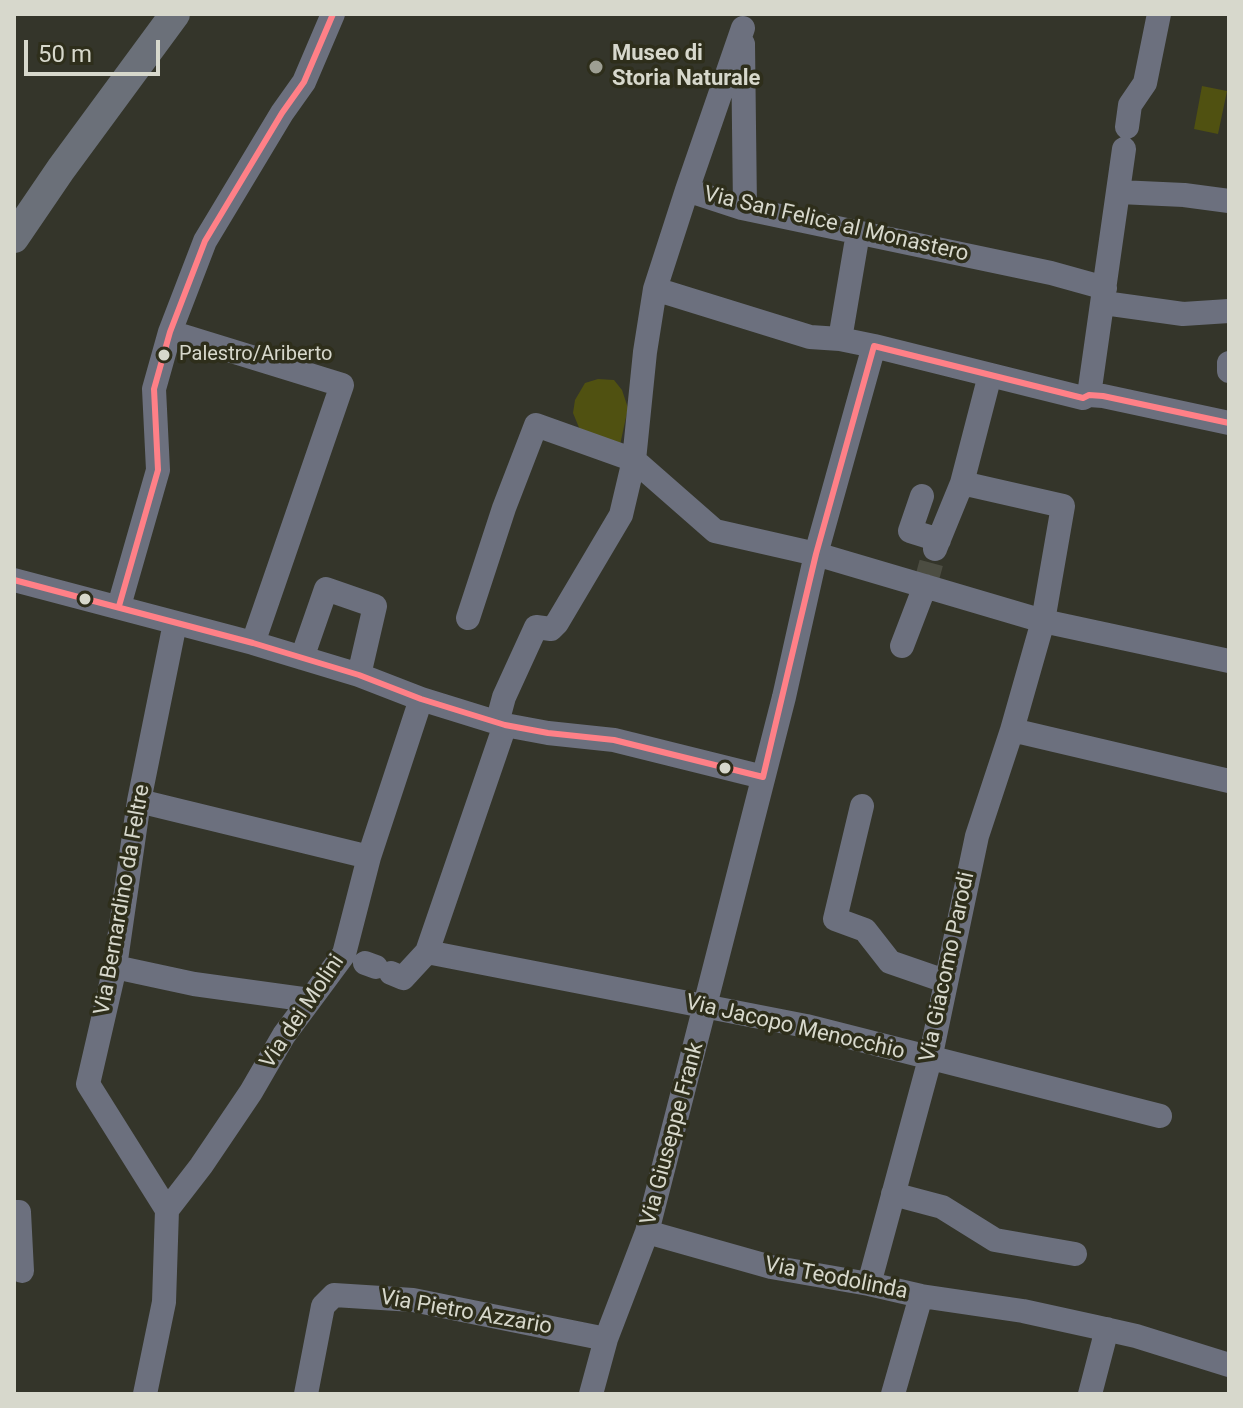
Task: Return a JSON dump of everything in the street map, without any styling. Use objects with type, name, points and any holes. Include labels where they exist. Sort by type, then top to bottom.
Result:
[{"type":"main road","points":[[14,238],[175,14]]},
{"type":"street","points":[[119,606],[158,470],[154,389],[170,332],[205,241],[304,82],[333,14]]},
{"type":"street","points":[[1089,395],[1130,105],[1145,83],[1159,14]]},
{"type":"street","points":[[743,21],[745,208]]},
{"type":"street","name":"Via San Felice al Monastero","points":[[743,21],[687,190],[745,208],[1064,276],[1104,296],[1183,314],[1229,311]]},
{"type":"street","points":[[377,968],[403,978],[427,952],[501,724],[504,697],[536,627],[551,629],[557,623],[621,515],[634,460],[655,289],[687,190]]},
{"type":"street","points":[[1119,192],[1229,201]]},
{"type":"street","points":[[840,339],[858,233]]},
{"type":"street","points":[[655,289],[810,337],[874,346],[1083,398],[1089,395],[1228,419]]},
{"type":"street","points":[[170,332],[342,385],[253,643]]},
{"type":"street","name":"Via Giuseppe Frank","points":[[591,1394],[606,1339],[647,1232],[707,1008],[816,554],[874,346]]},
{"type":"street","points":[[1229,363],[1229,371]]},
{"type":"street","points":[[922,496],[910,531],[937,545],[962,483],[990,375]]},
{"type":"street","points":[[468,618],[504,508],[536,425],[634,460],[715,531],[816,554],[1043,621],[1229,661]]},
{"type":"street","name":"Via Giacomo Parodi","points":[[869,1284],[930,1059],[977,836],[1043,621],[1063,506],[962,483]]},
{"type":"street","points":[[14,580],[253,643],[359,675],[421,699],[501,724],[614,740],[763,777]]},
{"type":"street","points":[[902,646],[925,586]]},
{"type":"street","points":[[302,658],[326,589],[375,606],[359,675]]},
{"type":"street","name":"Via Bernardino da Feltre","points":[[167,1210],[88,1084],[115,967],[139,801],[175,623]]},
{"type":"street","name":"Via dei Molini","points":[[167,1210],[243,1105],[284,1035],[344,954],[369,857],[421,699]]},
{"type":"street","points":[[1012,730],[1229,781]]},
{"type":"street","points":[[139,801],[369,857]]},
{"type":"street","points":[[862,806],[835,919],[865,930],[890,962],[945,981]]},
{"type":"street","name":"Via Jacopo Menocchio","points":[[427,952],[806,1026],[1160,1116]]},
{"type":"street","points":[[115,967],[194,984],[310,1000]]},
{"type":"street","points":[[893,1194],[942,1207],[995,1240],[1075,1254]]},
{"type":"street","points":[[145,1394],[164,1302],[167,1210]]},
{"type":"street","points":[[14,1212],[19,1212],[22,1271]]},
{"type":"street","name":"Via Teodolinda","points":[[647,1232],[771,1267],[1107,1329],[1229,1365]]},
{"type":"street","name":"Via Pietro Azzario","points":[[306,1394],[323,1306],[334,1295],[413,1300],[606,1339]]},
{"type":"street","points":[[893,1394],[921,1296]]},
{"type":"street","points":[[1090,1394],[1107,1329]]},
{"type":"shaded area","points":[[1202,86],[1227,91],[1218,134],[1194,129]]},
{"type":"shaded area","points":[[598,379],[614,380],[622,390],[628,408],[620,445],[580,430],[573,413],[575,400],[585,383]]},
{"type":"tunnel","points":[[925,586],[935,549]]},
{"type":"transit line","points":[[119,606],[158,470],[154,389],[170,332],[205,241],[304,82],[333,14]]},
{"type":"transit line","points":[[14,580],[253,643],[505,725],[614,740],[763,777],[816,554],[874,346],[1083,398],[1103,396],[1229,423]]},
{"type":"place","name":"Museo di Storia Naturale","points":[[596,67]]},
{"type":"place","name":"Palestro/Ariberto","points":[[164,355]]}]
